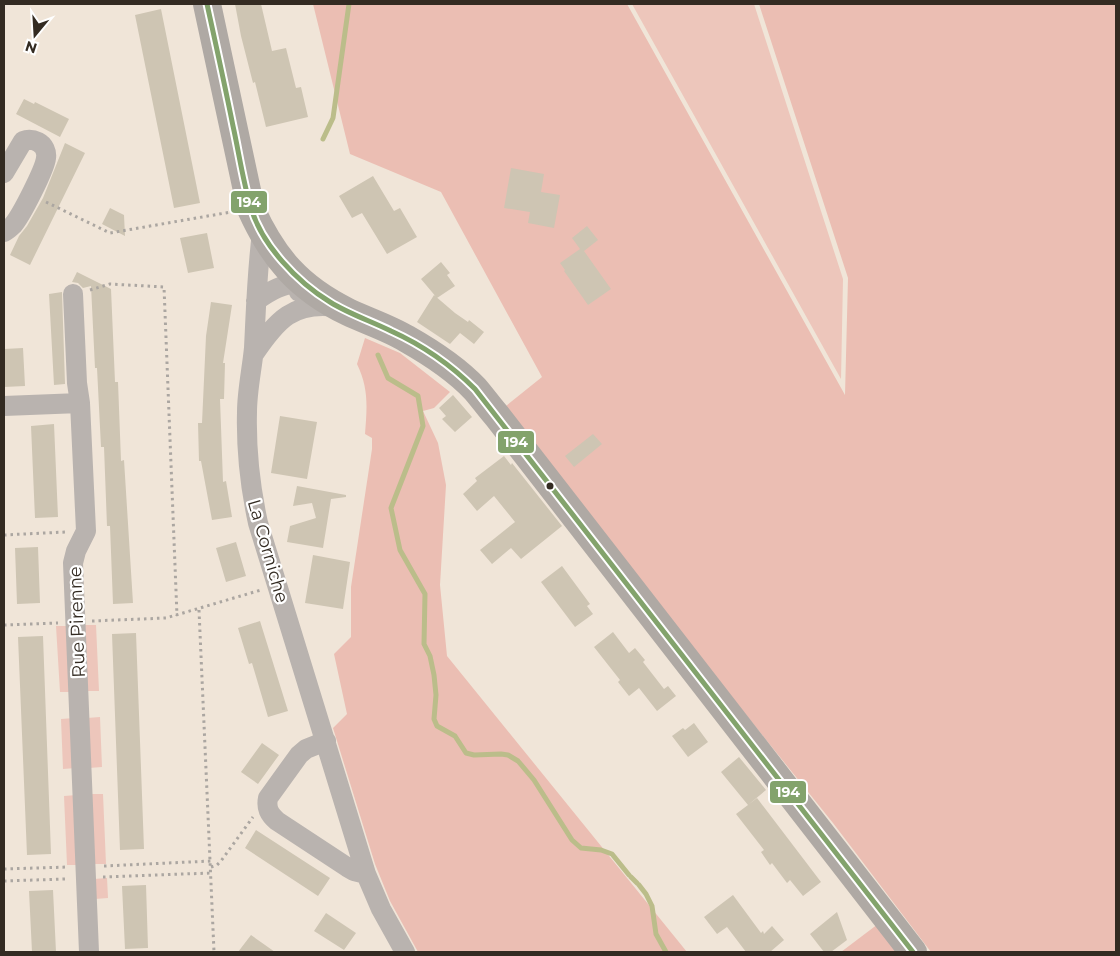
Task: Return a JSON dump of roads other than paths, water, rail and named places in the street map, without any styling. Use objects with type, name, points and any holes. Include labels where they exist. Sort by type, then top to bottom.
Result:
[{"type":"main road","points":[[207,4],[256,221],[278,258],[301,282],[317,294],[337,306],[406,338],[439,359],[474,388],[913,952]]},
{"type":"street","points":[[4,173],[23,141],[28,139],[41,144],[47,156],[45,163],[17,221],[4,232]]},
{"type":"street","name":"La Corniche","points":[[256,221],[258,260],[253,356],[247,411],[247,457],[254,503],[258,522],[366,874],[381,909],[405,952]]},
{"type":"street","name":"La Corniche","points":[[253,356],[273,327],[288,314],[295,304],[301,282]]},
{"type":"street","points":[[256,301],[279,287],[301,282]]},
{"type":"street","name":"Rue Pirenne","points":[[73,294],[86,531],[76,551],[74,563],[89,952]]},
{"type":"street","name":"La Corniche","points":[[288,314],[318,305],[337,306]]},
{"type":"street","points":[[4,406],[80,403]]},
{"type":"street","points":[[326,741],[306,749],[299,755],[268,798],[268,808],[271,816],[276,821],[347,867],[366,874]]},
{"type":"waterway","points":[[323,139],[333,118],[349,4]]},
{"type":"waterway","points":[[378,355],[388,378],[418,396],[423,426],[391,508],[400,550],[425,594],[424,644],[430,656],[434,675],[436,695],[434,719],[437,726],[455,736],[466,753],[474,755],[508,755],[518,761],[534,780],[572,840],[581,848],[601,850],[612,854],[629,875]]},
{"type":"waterway","points":[[631,877],[637,883]]},
{"type":"waterway","points":[[639,885],[652,906],[656,934],[666,952]]}]
